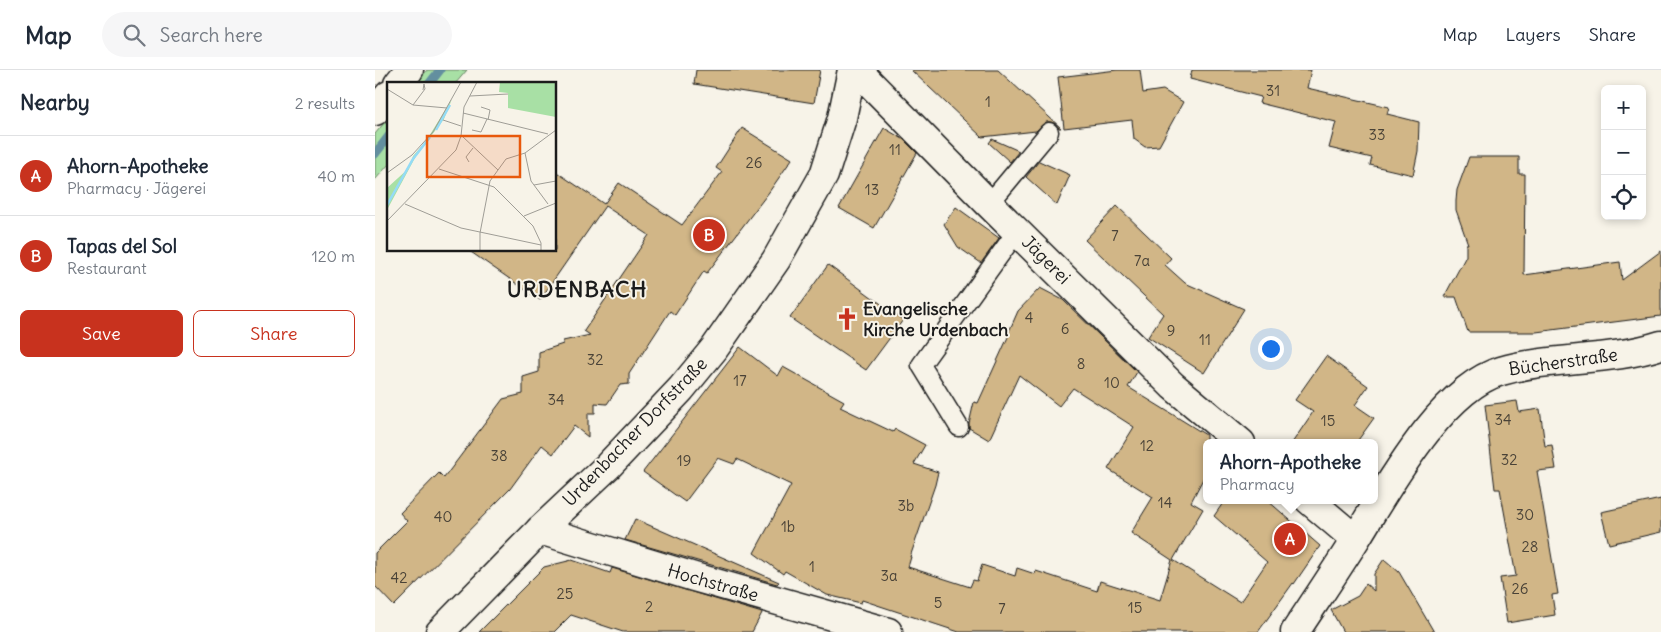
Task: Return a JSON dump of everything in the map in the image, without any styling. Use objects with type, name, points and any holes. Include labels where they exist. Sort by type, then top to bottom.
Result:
[{"type":"street","points":[[400,82],[409,70]]},
{"type":"street","name":"Urdenbacher Dorfstraße","points":[[440,632],[540,530],[608,466],[681,389],[714,349],[776,260],[824,175],[842,118],[852,70]]},
{"type":"street","name":"Jägerei","points":[[857,70],[1173,386],[1236,439]]},
{"type":"street","points":[[375,111],[387,97]]},
{"type":"street","name":"Bücherstraße","points":[[1378,503],[1425,433],[1448,406],[1477,382],[1499,371],[1546,363],[1641,352],[1661,345]]},
{"type":"street","points":[[1314,504],[1355,539]]},
{"type":"street","name":"Bücherstraße","points":[[1295,632],[1378,504]]},
{"type":"street","name":"Hochstraße","points":[[540,530],[703,580],[888,632]]},
{"type":"lane","points":[[989,204],[1049,132]]},
{"type":"lane","points":[[959,427],[921,365],[1017,232]]},
{"type":"green space","points":[[427,70],[467,70],[457,82],[418,82]]},
{"type":"green space","points":[[387,119],[387,166],[375,180],[375,134]]},
{"type":"building","points":[[696,70],[820,70],[814,103],[694,84]]},
{"type":"building","points":[[911,70],[998,70],[1061,128],[1051,122],[1046,122],[1036,131],[982,137]]},
{"type":"building","points":[[1117,70],[1140,70],[1143,93],[1163,90],[1183,102],[1159,146],[1145,147],[1134,139],[1132,120],[1064,128],[1058,77]]},
{"type":"building","points":[[1192,70],[1311,70],[1307,88],[1389,107],[1387,114],[1419,122],[1418,151],[1413,175],[1370,165],[1372,158],[1329,148],[1336,122],[1259,103],[1261,97],[1190,79]]},
{"type":"building","points":[[742,128],[792,159],[707,273],[704,271],[675,315],[670,311],[629,374],[629,384],[620,385],[607,404],[595,403],[595,413],[588,413],[588,437],[574,426],[553,454],[542,445],[510,489],[394,606],[375,586],[375,553],[407,521],[400,513],[439,473],[444,478],[503,399],[523,394],[523,377],[539,372],[539,352],[563,344],[563,341],[590,335],[584,331],[649,235],[605,206],[540,300],[469,251],[556,251],[556,172],[604,204],[619,183],[682,225],[722,172],[716,168]]},
{"type":"building","points":[[884,128],[903,139],[917,153],[874,228],[839,208]]},
{"type":"building","points":[[992,139],[1019,151],[1010,162],[989,143]]},
{"type":"building","points":[[1469,157],[1519,157],[1519,174],[1525,174],[1524,275],[1620,262],[1622,280],[1661,251],[1661,316],[1536,332],[1468,332],[1456,297],[1444,297],[1466,256],[1466,244],[1468,244],[1456,210],[1456,201],[1457,190]]},
{"type":"building","points":[[1039,161],[1070,175],[1057,205],[1026,177]]},
{"type":"building","points":[[1117,206],[1171,258],[1165,265],[1185,283],[1244,309],[1204,373],[1148,337],[1163,314],[1085,240]]},
{"type":"building","points":[[956,207],[999,238],[981,263],[958,247],[944,224]]},
{"type":"building","name":"Evangelische Kirche Urdenbach","points":[[828,265],[903,320],[866,370],[790,318]]},
{"type":"building","points":[[1040,288],[1063,300],[1137,372],[1128,387],[1206,435],[1206,439],[1203,439],[1203,479],[1191,502],[1203,509],[1173,560],[1240,602],[1267,562],[1214,516],[1222,504],[1272,504],[1320,546],[1258,632],[959,632],[862,600],[861,603],[827,595],[785,571],[783,574],[754,553],[791,485],[737,459],[734,464],[718,458],[685,502],[643,472],[740,347],[778,376],[783,367],[844,401],[840,407],[893,432],[895,429],[925,445],[914,464],[938,472],[908,567],[970,587],[973,580],[977,581],[982,565],[1015,576],[1017,568],[1035,574],[1036,571],[1097,591],[1100,581],[1160,600],[1172,560],[1131,533],[1153,497],[1108,469],[1134,427],[1073,388],[1059,406],[1019,375],[989,440],[969,428],[974,402],[978,403],[1018,311]]},
{"type":"building","points":[[1326,356],[1368,386],[1355,405],[1374,418],[1359,439],[1295,439],[1313,412],[1295,400]]},
{"type":"building","points":[[1517,401],[1519,412],[1540,409],[1545,446],[1552,445],[1556,469],[1537,471],[1558,594],[1552,595],[1555,615],[1507,623],[1500,578],[1516,576],[1500,489],[1495,489],[1485,405]]},
{"type":"building","points":[[1661,499],[1661,532],[1609,544],[1601,512]]},
{"type":"building","points":[[635,519],[779,582],[777,584],[625,540]]},
{"type":"building","points":[[1384,559],[1399,572],[1434,632],[1343,632],[1331,610],[1358,596],[1366,584],[1374,591],[1374,574]]},
{"type":"building","points":[[572,560],[610,573],[612,568],[762,613],[752,632],[623,632],[571,615],[554,632],[479,632],[544,567]]},
{"type":"waterway","points":[[431,82],[440,70]]},
{"type":"waterway","points":[[375,154],[387,139]]},
{"type":"place","name":"Tapas del Sol","points":[[709,235]]},
{"type":"place","name":"Evangelische Kirche Urdenbach","points":[[847,319]]},
{"type":"place","name":"Ahorn-Apotheke","points":[[1290,539]]},
{"type":"district","name":"URDENBACH","points":[[577,289]]}]
